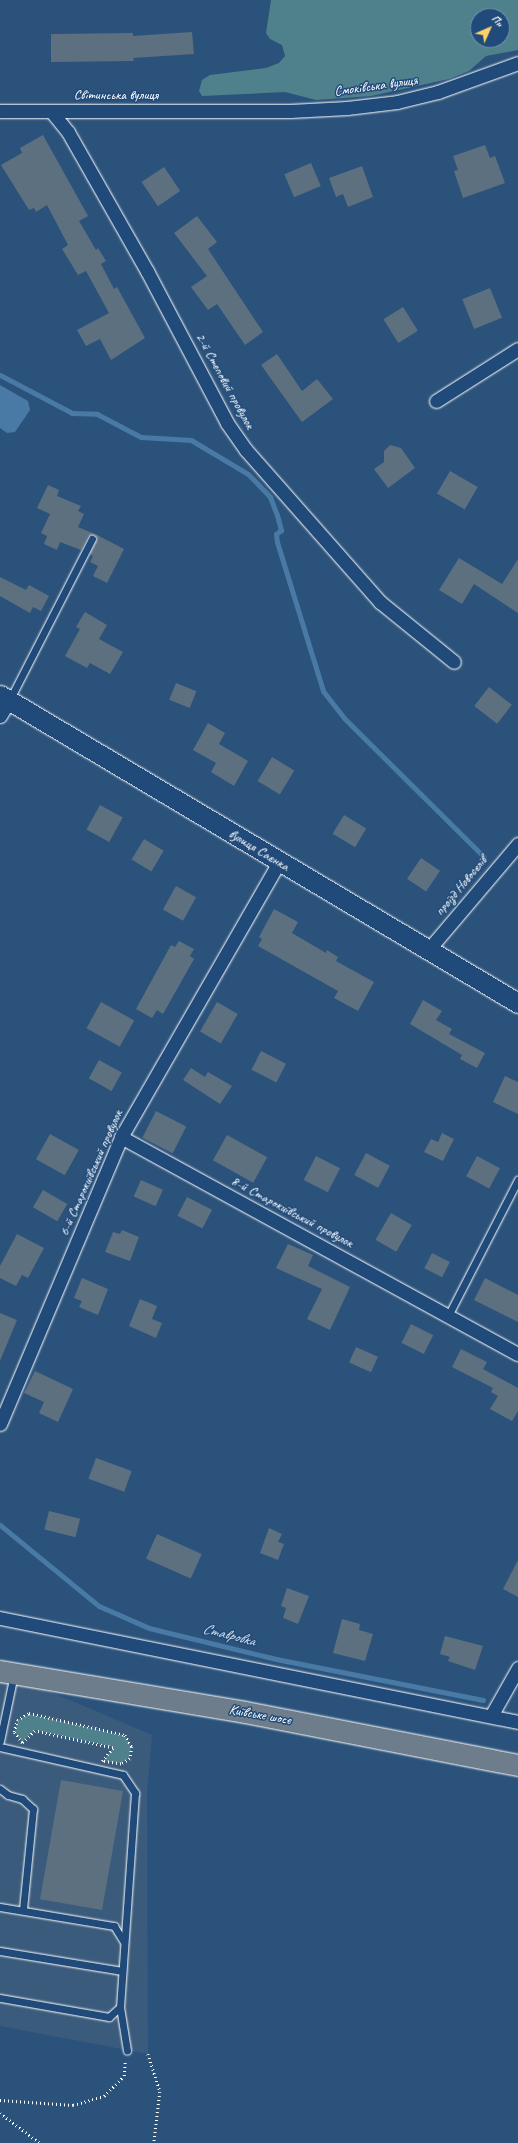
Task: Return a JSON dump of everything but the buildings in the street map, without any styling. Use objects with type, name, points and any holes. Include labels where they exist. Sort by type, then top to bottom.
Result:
[{"type":"main road","name":"Київське шосе","points":[[7,1673],[245,1712],[518,1765]]},
{"type":"street","name":"Смоківська вулиця","points":[[233,111],[347,108],[397,102],[438,92],[518,63]]},
{"type":"street","name":"Світинська вулиця","points":[[0,111],[233,111]]},
{"type":"street","name":"2-й Степовий провулок","points":[[51,111],[68,132],[147,271],[226,423],[246,450],[380,602],[454,662]]},
{"type":"street","points":[[436,401],[518,349]]},
{"type":"street","name":"вулиця Саєнка","points":[[3,704],[429,949],[518,1003]]},
{"type":"street","name":"проїзд Новоселів","points":[[429,949],[518,844]]},
{"type":"street","name":"6-й Старокиївський провулок","points":[[0,1424],[121,1137],[279,862]]},
{"type":"street","name":"8-й Старокиївський провулок","points":[[121,1137],[449,1314],[518,1354]]},
{"type":"street","points":[[0,1618],[518,1722]]},
{"type":"street","points":[[491,1716],[518,1668]]},
{"type":"lane","points":[[3,704],[92,539]]},
{"type":"lane","points":[[449,1314],[518,1180]]},
{"type":"lane","points":[[0,1741],[7,1673]]},
{"type":"lane","points":[[0,1747],[123,1775],[134,1793],[120,2007],[127,2050]]},
{"type":"lane","points":[[0,1789],[8,1795],[22,1799],[33,1809],[24,1910]]},
{"type":"lane","points":[[0,1907],[114,1926],[124,1943]]},
{"type":"lane","points":[[0,1951],[122,1971]]},
{"type":"lane","points":[[0,1998],[109,2017],[120,2007]]},
{"type":"path","points":[[29,1713],[125,1735],[132,1747],[130,1759],[121,1764],[102,1761],[113,1748],[35,1731],[22,1743],[14,1732],[17,1720],[29,1713]]},
{"type":"path","points":[[0,2100],[73,2104],[104,2096],[124,2076],[127,2050]]},
{"type":"path","points":[[148,2054],[160,2092],[154,2143]]},
{"type":"path","points":[[0,2113],[40,2143]]},
{"type":"shaded area","points":[[0,385],[28,401],[30,410],[15,432],[7,433],[0,428]]},
{"type":"shaded area","points":[[0,1676],[18,1678],[152,1735],[147,1793],[148,2054],[0,2026]]},
{"type":"green space","points":[[271,0],[518,0],[518,50],[486,56],[469,71],[449,79],[371,96],[316,100],[285,92],[202,96],[199,91],[202,80],[210,75],[266,68],[279,63],[285,56],[282,45],[270,39],[266,33]]},
{"type":"green space","points":[[29,1714],[125,1736],[131,1747],[129,1758],[121,1763],[103,1761],[114,1747],[35,1730],[22,1742],[15,1732],[18,1720]]},
{"type":"waterway","points":[[0,375],[72,413],[97,414],[141,437],[191,440],[248,474],[270,497],[277,515],[281,530],[276,534],[277,542],[323,691],[344,718],[484,857]]},
{"type":"waterway","name":"Ставровка","points":[[0,1525],[99,1606],[149,1628],[276,1659],[483,1700]]}]
